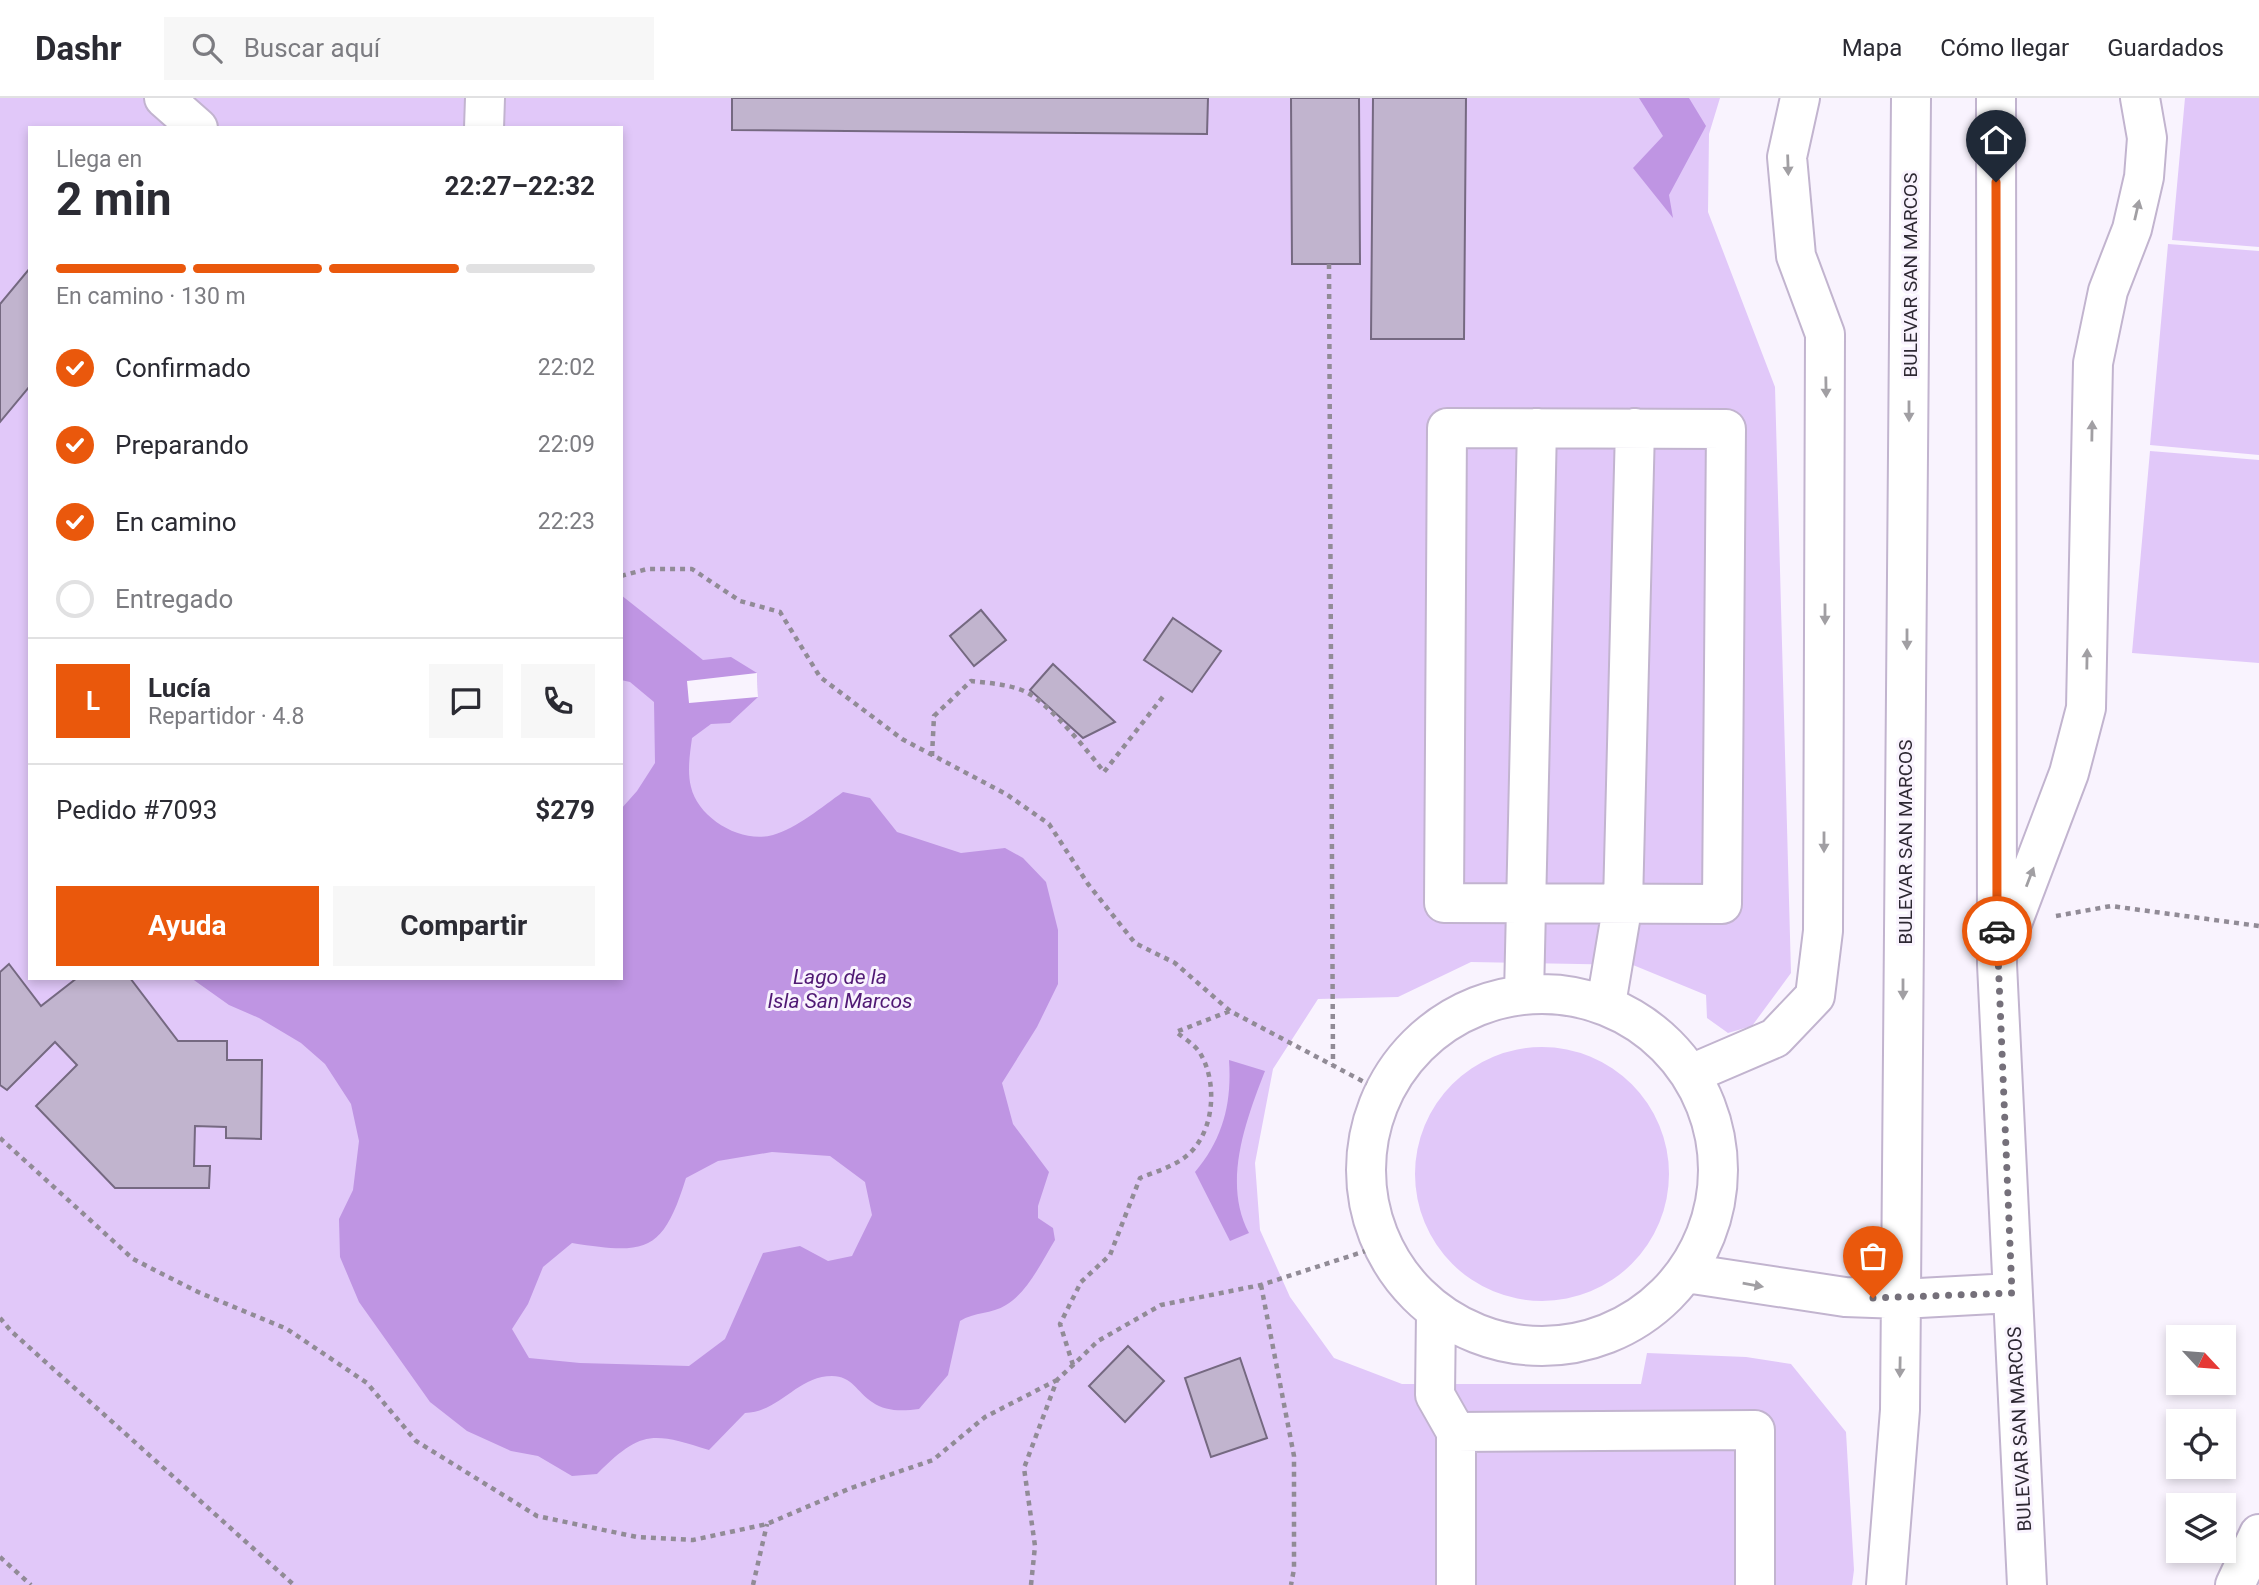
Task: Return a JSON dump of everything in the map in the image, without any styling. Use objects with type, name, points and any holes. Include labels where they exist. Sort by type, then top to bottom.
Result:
[{"type":"street","points":[[164,98],[196,126]]},
{"type":"street","points":[[484,126],[485,98]]},
{"type":"street","points":[[1691,1074],[1775,1038],[1815,996],[1823,931],[1825,334],[1796,256],[1787,158],[1800,98]]},
{"type":"street","name":"BULEVAR SAN MARCOS","points":[[1886,1585],[1900,1410],[1911,98]]},
{"type":"street","name":"BULEVAR SAN MARCOS","points":[[1996,98],[1997,964],[2027,1585]]},
{"type":"street","points":[[1997,964],[2069,774],[2086,708],[2093,363],[2108,291],[2132,229],[2144,177],[2147,138],[2140,98]]},
{"type":"street","points":[[1447,428],[1635,428],[1726,429],[1722,904],[1444,903],[1447,428]]},
{"type":"street","points":[[1524,995],[1537,428]]},
{"type":"street","points":[[1606,1004],[1623,903],[1635,428]]},
{"type":"street","points":[[1551,992],[1606,1004],[1654,1032],[1691,1074],[1713,1122],[1719,1174],[1710,1226],[1686,1273],[1647,1313],[1597,1339],[1541,1348],[1486,1339],[1436,1313],[1397,1272],[1372,1222],[1365,1166],[1376,1111],[1385,1093],[1403,1061],[1444,1023],[1495,999],[1551,992]]},
{"type":"street","points":[[1686,1273],[1797,1292],[1901,1299],[2012,1293]]},
{"type":"street","points":[[1436,1313],[1436,1395],[1456,1432],[1456,1585]]},
{"type":"street","points":[[1456,1432],[1755,1430],[1755,1585]]},
{"type":"street","points":[[2235,1585],[2259,1534]]},
{"type":"path","points":[[1329,264],[1333,1065]]},
{"type":"path","points":[[623,575],[647,569],[692,569],[740,601],[780,612],[820,677],[902,739],[1006,794],[1049,824],[1088,884],[1135,943],[1175,963],[1230,1011],[1385,1093]]},
{"type":"path","points":[[932,756],[934,716],[971,681],[1005,684],[1027,692],[1081,742],[1104,772],[1165,694]]},
{"type":"path","points":[[2012,924],[2111,906],[2259,926]]},
{"type":"path","points":[[1073,1365],[1060,1324],[1080,1282],[1110,1255],[1140,1178],[1178,1163],[1197,1146],[1211,1109],[1211,1076],[1199,1051],[1176,1032],[1230,1011]]},
{"type":"path","points":[[0,1138],[134,1259],[198,1292],[287,1329],[367,1383],[416,1441],[537,1516],[637,1537],[694,1540],[767,1524],[851,1488],[933,1460],[985,1417],[1057,1380],[1098,1341],[1161,1304],[1261,1285],[1384,1245]]},
{"type":"path","points":[[1261,1285],[1294,1456],[1294,1569],[1291,1585]]},
{"type":"path","points":[[0,1318],[10,1331],[294,1585]]},
{"type":"path","points":[[1031,1585],[1035,1546],[1024,1468],[1057,1380]]},
{"type":"path","points":[[753,1585],[767,1524]]},
{"type":"path","points":[[0,1557],[31,1585]]},
{"type":"shaded area","points":[[0,98],[1720,98],[1709,134],[1708,212],[1775,387],[1791,973],[1752,1026],[1728,1033],[1707,1018],[1706,995],[1633,965],[1471,962],[1398,997],[1318,999],[1273,1069],[1255,1163],[1260,1230],[1290,1297],[1334,1358],[1402,1384],[1641,1384],[1647,1353],[1746,1357],[1791,1364],[1846,1432],[1854,1570],[1852,1585],[0,1585]]},
{"type":"shaded area","points":[[2185,98],[2259,98],[2259,247],[2172,240]]},
{"type":"shaded area","points":[[2168,244],[2259,251],[2259,455],[2150,445]]},
{"type":"shaded area","points":[[2150,451],[2259,460],[2259,663],[2132,653]]},
{"type":"shaded area","points":[[1530,1047],[1554,1047],[1591,1056],[1613,1068],[1632,1084],[1648,1103],[1660,1125],[1667,1149],[1667,1199],[1660,1223],[1648,1245],[1632,1264],[1613,1280],[1591,1292],[1554,1301],[1530,1301],[1493,1292],[1471,1280],[1444,1255],[1424,1223],[1420,1211],[1415,1186],[1415,1162],[1424,1125],[1436,1103],[1461,1076],[1493,1056],[1505,1052]]},
{"type":"water","points":[[1639,98],[1689,98],[1706,126],[1669,195],[1673,218],[1633,168],[1663,136]]},
{"type":"water","name":"Lago de la Isla San Marcos","points":[[623,597],[703,660],[731,657],[757,673],[758,697],[730,723],[711,724],[692,738],[689,775],[695,798],[712,818],[735,832],[761,837],[782,832],[843,792],[870,798],[897,832],[961,853],[1005,848],[1023,858],[1046,882],[1058,930],[1058,984],[1037,1027],[1002,1083],[1013,1124],[1049,1172],[1038,1206],[1038,1218],[1053,1228],[1055,1240],[1034,1275],[1014,1299],[1001,1308],[960,1321],[948,1375],[919,1409],[883,1408],[845,1379],[832,1376],[820,1378],[798,1387],[768,1407],[745,1413],[709,1450],[674,1440],[648,1439],[625,1449],[597,1474],[572,1476],[538,1456],[511,1451],[467,1431],[430,1402],[359,1302],[340,1257],[339,1219],[353,1190],[359,1141],[351,1104],[325,1064],[301,1043],[259,1018],[229,1005],[194,980],[623,980],[623,807],[655,763],[654,702],[630,682],[623,680]],"holes":[[[772,1152],[830,1156],[865,1182],[872,1215],[852,1256],[828,1261],[800,1246],[763,1253],[725,1339],[689,1366],[580,1363],[529,1358],[512,1329],[528,1304],[543,1267],[572,1243],[618,1248],[648,1243],[660,1234],[669,1221],[686,1178],[718,1161]]]},
{"type":"water","points":[[1229,1060],[1265,1071],[1244,1131],[1237,1173],[1241,1214],[1249,1233],[1230,1241],[1195,1172],[1213,1147],[1224,1120],[1229,1091]]},
{"type":"pier","points":[[757,673],[758,697],[689,703],[687,681]]},
{"type":"building","points":[[732,98],[1208,98],[1207,134],[732,130]]},
{"type":"building","points":[[1291,98],[1359,98],[1360,264],[1292,264]]},
{"type":"building","points":[[1373,98],[1466,98],[1464,339],[1371,339]]},
{"type":"building","points":[[28,270],[28,388],[0,422],[0,304]]},
{"type":"building","points":[[981,610],[1006,640],[974,666],[950,636]]},
{"type":"building","points":[[1173,618],[1221,651],[1192,692],[1144,660]]},
{"type":"building","points":[[1053,664],[1115,722],[1083,738],[1030,690]]},
{"type":"building","points":[[9,964],[41,1006],[74,980],[132,980],[178,1041],[227,1041],[227,1060],[262,1060],[261,1139],[226,1138],[226,1127],[195,1126],[194,1166],[210,1166],[209,1188],[115,1188],[36,1106],[77,1065],[55,1042],[7,1090],[0,1085],[0,972]]},
{"type":"building","points":[[1128,1346],[1164,1381],[1125,1422],[1089,1386]]},
{"type":"building","points":[[1240,1358],[1267,1438],[1211,1457],[1185,1378]]},
{"type":"way so far","points":[[1873,1298],[2012,1293],[1997,931]]},
{"type":"route","points":[[1996,182],[1997,931]]}]
